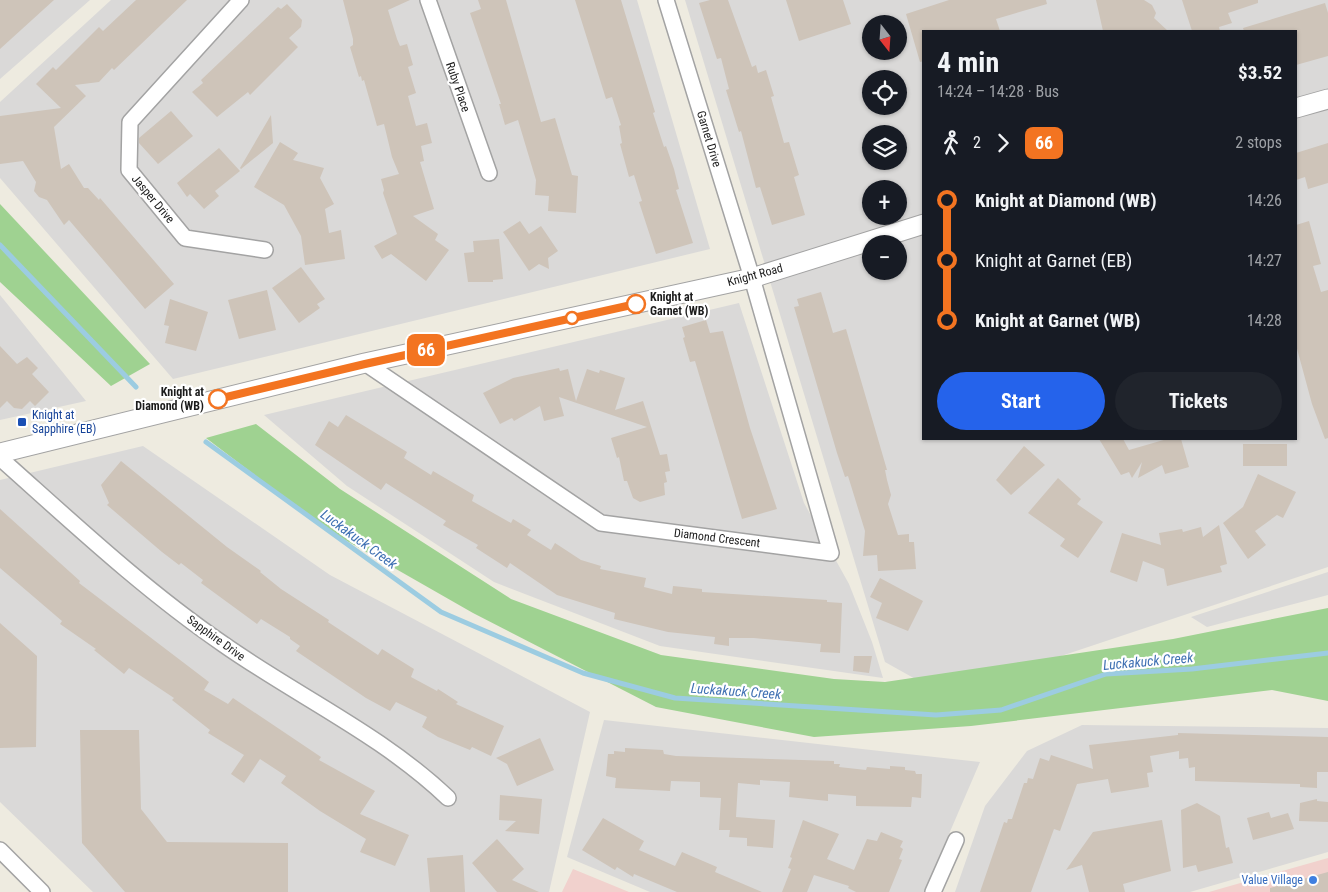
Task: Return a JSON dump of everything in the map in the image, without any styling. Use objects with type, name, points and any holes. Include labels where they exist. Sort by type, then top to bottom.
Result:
[{"type":"street","name":"Jasper Drive","points":[[241,0],[130,122],[129,170],[185,238],[264,250]]},
{"type":"street","name":"Ruby Place","points":[[428,0],[489,173]]},
{"type":"street","name":"Garnet Drive","points":[[666,0],[752,278]]},
{"type":"street","points":[[1297,108],[1328,98]]},
{"type":"street","name":"Knight Road","points":[[0,453],[365,364],[752,278],[922,225]]},
{"type":"street","name":"Diamond Crescent","points":[[365,364],[601,523],[831,553],[752,278]]},
{"type":"street","name":"Sapphire Drive","points":[[0,458],[119,565],[216,639],[419,770],[448,798]]},
{"type":"street","points":[[934,892],[956,840]]},
{"type":"street","points":[[0,850],[42,892]]},
{"type":"shaded area","points":[[0,0],[90,0],[0,79]]},
{"type":"shaded area","points":[[111,0],[637,0],[710,249],[173,379],[0,178],[0,102]]},
{"type":"shaded area","points":[[685,0],[1328,0],[1328,567],[944,695],[885,662]]},
{"type":"shaded area","points":[[0,295],[86,401],[0,420]]},
{"type":"shaded area","points":[[739,303],[804,503],[849,584],[872,642],[883,678],[660,646],[494,582],[347,486],[264,415]]},
{"type":"shaded area","points":[[143,446],[330,575],[590,712],[549,892],[93,892],[0,802],[0,480]]},
{"type":"shaded area","points":[[1328,572],[1328,595],[1207,627],[1191,617]]},
{"type":"shaded area","points":[[604,720],[980,762],[924,892],[650,892],[567,857]]},
{"type":"shaded area","points":[[1082,725],[1328,728],[1328,852],[1190,892],[955,892],[985,806],[1027,751]]},
{"type":"shaded area","points":[[1328,858],[1328,892],[1209,892]]},
{"type":"shaded area","points":[[573,869],[629,892],[562,892]]},
{"type":"green space","points":[[0,204],[150,364],[111,386],[0,282]]},
{"type":"green space","points":[[256,424],[340,489],[511,599],[661,655],[834,679],[885,682],[1173,639],[1328,608],[1328,701],[1272,690],[971,726],[814,737],[656,707],[473,613],[326,529],[206,438]]},
{"type":"building","points":[[0,0],[54,0],[0,49]]},
{"type":"building","points":[[136,0],[187,0],[99,82],[75,85],[86,96],[54,127],[61,169],[69,164],[84,188],[88,188],[99,200],[100,198],[174,284],[145,309],[69,220],[64,225],[47,200],[39,197],[34,191],[36,182],[23,161],[0,164],[0,116],[61,108],[36,84],[53,67],[56,70],[99,27],[103,31]]},
{"type":"building","points":[[343,0],[410,0],[388,10],[400,46],[407,44],[413,65],[408,67],[416,93],[408,96],[416,126],[427,123],[432,143],[421,146],[424,161],[420,162],[434,209],[413,216],[438,234],[435,240],[449,250],[426,281],[391,254],[382,259],[374,246],[397,234],[383,193],[381,179],[399,174],[392,157],[384,124],[377,126],[364,80],[362,81],[361,76],[359,77],[350,47],[353,45],[353,39]]},
{"type":"building","points":[[478,0],[506,0],[541,122],[555,118],[572,175],[578,176],[576,213],[548,211],[549,196],[535,195],[536,180],[518,120],[505,125],[499,104],[501,104],[470,13],[481,9]]},
{"type":"building","points":[[575,0],[621,0],[655,112],[653,113],[664,147],[666,146],[674,169],[679,189],[676,190],[693,243],[656,254],[639,202],[642,201],[634,175],[629,177],[620,144],[622,143],[619,126],[621,125],[612,97],[606,99]]},
{"type":"building","points":[[710,0],[728,0],[752,67],[756,65],[758,73],[766,70],[774,96],[771,97],[784,143],[789,142],[799,175],[794,177],[805,215],[772,225],[760,187],[756,188],[741,131],[739,132],[726,90],[729,89],[721,58],[717,59],[699,3]]},
{"type":"building","points":[[786,0],[843,0],[851,24],[799,41]]},
{"type":"building","points":[[949,0],[1046,0],[1047,4],[996,19],[1000,30],[922,30],[922,62],[920,62],[908,15],[906,15]]},
{"type":"building","points":[[1096,0],[1144,0],[1152,5],[1156,13],[1154,18],[1167,30],[1103,30]]},
{"type":"building","points":[[1182,0],[1258,0],[1258,3],[1228,13],[1232,23],[1219,27],[1220,30],[1192,30]]},
{"type":"building","points":[[1325,3],[1328,13],[1328,56],[1297,65],[1297,30],[1244,30],[1243,28]]},
{"type":"building","points":[[287,4],[302,20],[301,27],[289,38],[298,47],[250,95],[248,92],[217,117],[192,92],[203,83],[201,80],[278,7],[281,9]]},
{"type":"building","points":[[171,111],[193,136],[158,164],[139,143],[139,138]]},
{"type":"building","points":[[271,115],[273,143],[241,169],[240,168]]},
{"type":"building","points":[[280,142],[298,153],[293,160],[324,168],[320,178],[334,204],[325,209],[329,233],[341,230],[345,259],[305,265],[301,236],[284,205],[254,187]]},
{"type":"building","points":[[1328,143],[1328,183],[1308,189],[1305,177],[1297,180],[1297,153]]},
{"type":"building","points":[[219,148],[240,171],[215,191],[219,196],[204,209],[190,194],[187,197],[177,183]]},
{"type":"building","points":[[520,221],[529,234],[541,226],[558,251],[548,258],[549,269],[539,264],[529,271],[503,232]]},
{"type":"building","points":[[1309,221],[1321,264],[1313,266],[1321,292],[1328,290],[1328,438],[1325,439],[1312,404],[1297,349],[1297,225]]},
{"type":"building","points":[[499,239],[503,279],[493,280],[493,282],[468,282],[464,253],[474,252],[473,241]]},
{"type":"building","points":[[301,267],[325,299],[317,304],[320,308],[299,323],[272,288]]},
{"type":"building","points":[[267,290],[276,330],[239,339],[228,300]]},
{"type":"building","points":[[821,292],[833,333],[846,329],[887,470],[885,470],[891,495],[888,504],[898,535],[909,534],[909,542],[914,542],[916,569],[878,571],[877,555],[863,556],[865,531],[848,476],[845,477],[837,453],[794,307],[799,306],[797,299]]},
{"type":"building","points":[[170,299],[208,312],[196,351],[165,343],[169,326],[164,325]]},
{"type":"building","points":[[706,320],[710,333],[723,331],[750,428],[777,509],[742,519],[695,361],[690,362],[683,338],[685,337],[682,327]]},
{"type":"building","points":[[0,346],[17,364],[27,357],[38,368],[32,374],[49,392],[35,406],[30,401],[22,409],[14,408],[7,401],[0,408]]},
{"type":"building","points":[[559,368],[560,371],[568,369],[576,401],[587,369],[599,373],[600,370],[625,378],[615,410],[643,401],[660,455],[667,454],[670,471],[665,472],[667,482],[664,483],[665,495],[640,502],[633,498],[627,481],[624,481],[619,457],[617,458],[611,438],[647,427],[559,397],[564,416],[544,421],[540,406],[514,421],[512,418],[500,424],[483,393],[513,378]]},
{"type":"building","points":[[346,415],[407,452],[404,458],[431,475],[433,471],[474,495],[472,501],[511,523],[513,519],[531,530],[527,535],[551,550],[555,543],[581,560],[601,566],[600,569],[646,578],[644,587],[672,594],[673,586],[702,589],[702,592],[827,600],[827,602],[842,603],[840,653],[820,652],[821,644],[754,638],[729,638],[729,646],[714,644],[715,637],[668,632],[614,619],[615,613],[557,595],[510,563],[507,568],[476,548],[478,545],[443,525],[446,521],[386,483],[381,490],[315,445],[329,421],[338,427]]},
{"type":"building","points":[[1100,440],[1124,440],[1129,450],[1164,440],[1181,440],[1189,467],[1165,474],[1162,465],[1138,478],[1142,462],[1132,478],[1129,472],[1121,475]]},
{"type":"building","points":[[1243,444],[1287,444],[1287,466],[1243,466]]},
{"type":"building","points":[[1024,446],[1045,465],[1011,495],[996,480]]},
{"type":"building","points":[[121,461],[227,547],[261,571],[281,589],[329,620],[328,622],[378,655],[382,649],[414,669],[411,677],[437,691],[438,689],[458,702],[456,704],[504,726],[491,756],[472,747],[470,750],[438,737],[422,727],[427,717],[396,702],[390,711],[366,698],[296,651],[300,646],[290,637],[261,619],[257,624],[201,583],[203,580],[181,563],[179,565],[162,552],[107,505],[109,503],[101,485]]},
{"type":"building","points":[[1258,474],[1296,492],[1283,518],[1277,515],[1255,531],[1266,545],[1248,559],[1223,523],[1243,507]]},
{"type":"building","points":[[1058,478],[1081,499],[1077,504],[1103,522],[1078,558],[1060,546],[1065,539],[1028,513]]},
{"type":"building","points":[[0,509],[80,581],[79,583],[209,682],[204,690],[228,704],[233,698],[321,757],[319,760],[375,791],[360,814],[409,835],[395,866],[360,852],[366,839],[320,811],[281,783],[286,776],[260,759],[244,783],[231,774],[244,755],[208,733],[210,730],[172,700],[174,698],[129,668],[124,674],[94,650],[96,649],[60,624],[62,621],[0,568]]},
{"type":"building","points":[[1219,525],[1227,564],[1220,566],[1222,572],[1167,586],[1164,569],[1143,561],[1137,582],[1110,572],[1122,533],[1161,545],[1159,533],[1182,529],[1183,532],[1201,527],[1203,537]]},
{"type":"building","points":[[880,578],[923,601],[908,631],[876,618],[882,603],[870,597]]},
{"type":"building","points":[[0,623],[37,656],[36,747],[0,748]]},
{"type":"building","points":[[854,656],[872,656],[869,673],[853,671]]},
{"type":"building","points":[[80,730],[139,730],[141,809],[167,842],[288,843],[288,892],[125,892],[82,843]]},
{"type":"building","points":[[1178,733],[1328,737],[1328,772],[1317,772],[1317,788],[1300,787],[1300,784],[1195,781],[1195,767],[1189,768],[1188,758],[1179,759],[1179,751],[1150,756],[1153,772],[1147,773],[1149,787],[1111,793],[1108,779],[1077,784],[1060,831],[1054,829],[1031,892],[980,892],[1004,822],[1007,823],[1008,819],[1012,819],[1024,783],[1027,783],[1028,778],[1033,779],[1040,758],[1049,761],[1051,755],[1093,769],[1089,745],[1178,735]]},
{"type":"building","points":[[540,738],[554,770],[517,786],[507,764],[496,758]]},
{"type":"building","points":[[625,748],[663,750],[664,754],[676,756],[834,761],[834,764],[840,764],[839,767],[866,770],[867,767],[890,769],[890,766],[905,767],[905,770],[922,774],[921,798],[912,797],[911,807],[856,806],[856,796],[828,794],[828,801],[789,797],[790,782],[760,780],[760,785],[738,783],[736,817],[775,820],[773,848],[747,846],[747,838],[729,837],[730,830],[719,830],[721,798],[700,797],[700,782],[671,781],[670,791],[615,788],[616,778],[606,776],[608,754],[614,754],[614,751],[625,752]]},
{"type":"building","points":[[500,795],[542,799],[539,834],[505,831],[516,821],[499,820]]},
{"type":"building","points":[[1317,799],[1317,801],[1328,802],[1328,822],[1299,821],[1300,803]]},
{"type":"building","points":[[1197,803],[1220,816],[1226,848],[1229,847],[1233,863],[1198,872],[1196,865],[1183,868],[1181,810]]},
{"type":"building","points":[[1269,812],[1271,818],[1288,813],[1294,829],[1253,840],[1247,818]]},
{"type":"building","points":[[603,818],[644,841],[639,850],[675,866],[682,852],[717,867],[715,872],[762,892],[677,892],[634,874],[633,877],[617,867],[615,870],[582,850]]},
{"type":"building","points":[[803,820],[839,834],[827,859],[854,870],[867,839],[877,841],[881,832],[903,841],[900,847],[903,849],[899,859],[902,860],[889,892],[856,892],[848,888],[849,886],[814,875],[807,892],[782,892],[791,869],[788,868],[792,858],[790,857]]},
{"type":"building","points":[[1162,820],[1171,871],[1123,884],[1125,892],[1089,892],[1082,865],[1066,870],[1093,832]]},
{"type":"building","points":[[497,839],[524,869],[512,880],[539,892],[497,892],[472,863]]},
{"type":"building","points":[[463,855],[465,892],[430,892],[427,858]]},
{"type":"building","name":"Value Village","points":[[1328,872],[1328,892],[1270,892],[1270,888]]},
{"type":"waterway","name":"Luckakuck Creek","points":[[0,245],[136,387]]},
{"type":"waterway","name":"Luckakuck Creek","points":[[206,442],[441,612],[583,673],[675,698],[936,715],[1001,710],[1106,674],[1192,669],[1328,653]]},
{"type":"bus line","name":"66","points":[[218,399],[365,364],[636,304]]},
{"type":"place","name":"Knight at Garnet (WB)","points":[[636,304]]},
{"type":"place","name":"Knight at Diamond (WB)","points":[[218,399]]},
{"type":"place","name":"Knight at Sapphire (EB)","points":[[22,422]]},
{"type":"place","name":"Value Village","points":[[1313,880]]}]
